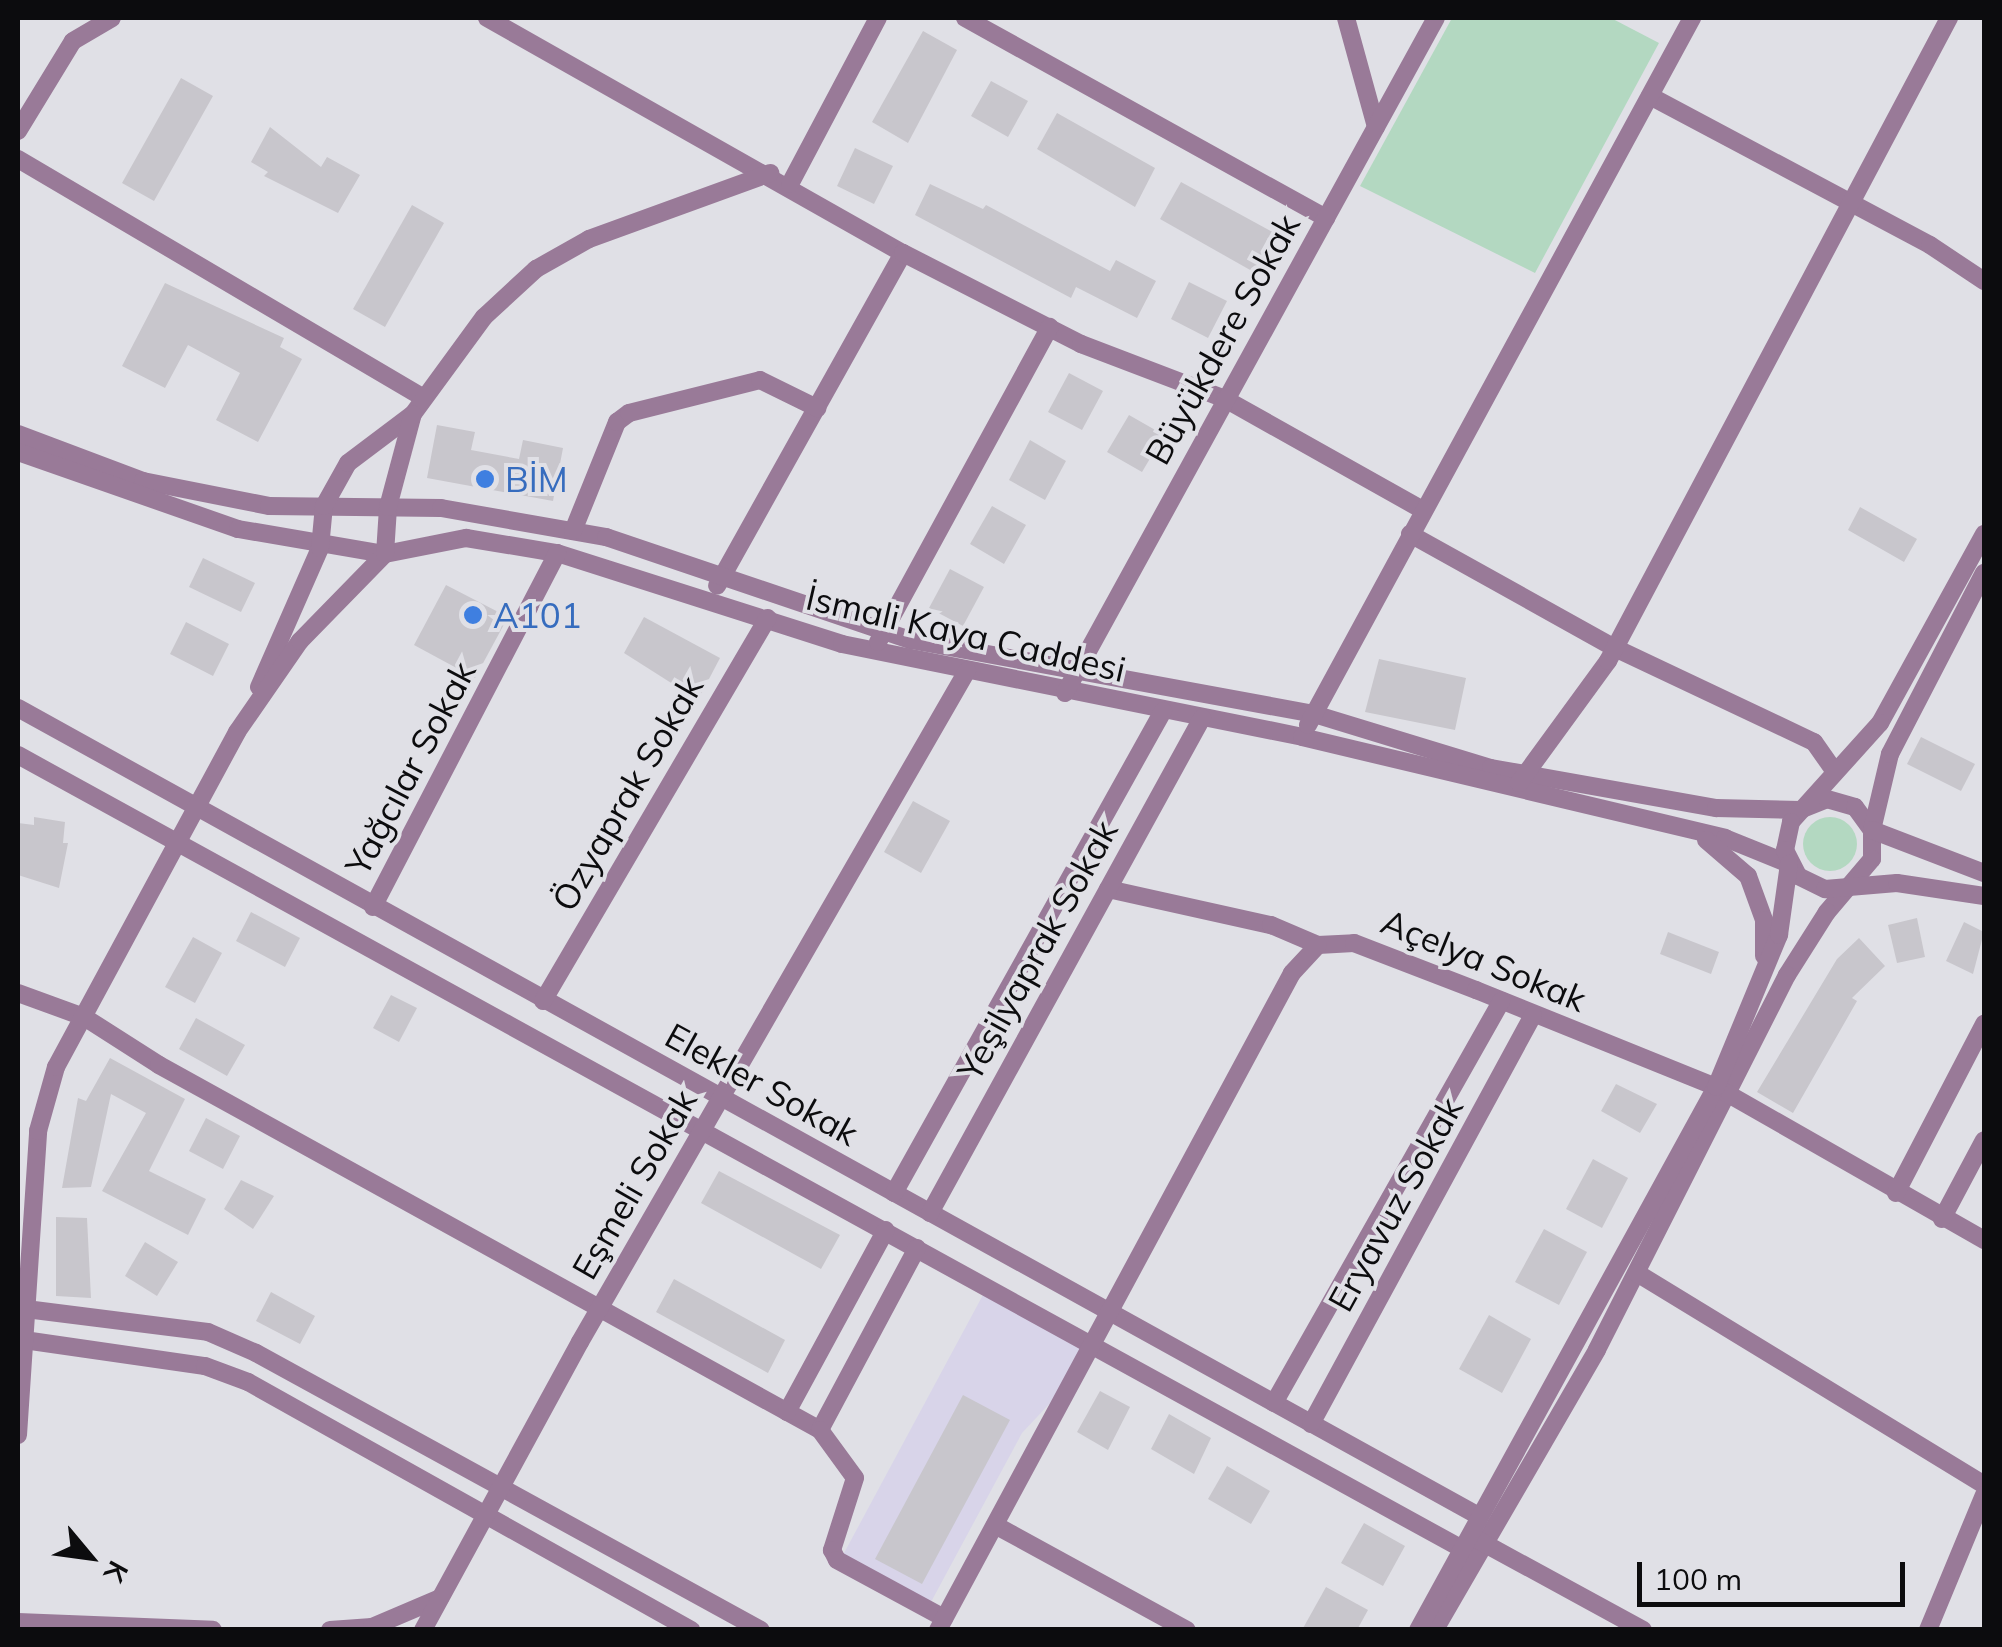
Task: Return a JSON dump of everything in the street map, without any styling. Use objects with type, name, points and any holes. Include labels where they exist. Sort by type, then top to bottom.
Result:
[{"type":"street","points":[[18,131],[73,41],[112,18]]},
{"type":"street","points":[[487,18],[790,184],[903,253],[1050,327],[1225,399],[1423,510]]},
{"type":"street","points":[[790,184],[878,18]]},
{"type":"street","points":[[966,18],[1326,218]]},
{"type":"street","points":[[1346,18],[1376,127]]},
{"type":"street","name":"Büyükdere Sokak","points":[[1065,692],[1436,18]]},
{"type":"street","points":[[1302,737],[1692,18]]},
{"type":"street","points":[[1520,782],[1615,648],[1852,208],[1949,18]]},
{"type":"street","points":[[1650,96],[1852,208],[1930,245],[1984,281]]},
{"type":"street","points":[[18,159],[419,406]]},
{"type":"street","points":[[18,1434],[38,1131],[56,1067],[237,732],[320,548],[324,506],[348,463],[419,406],[484,316],[536,269],[589,240],[770,173]]},
{"type":"street","points":[[711,598],[903,253]]},
{"type":"street","points":[[874,651],[1050,327]]},
{"type":"street","points":[[573,531],[617,422],[628,413],[760,380],[816,408]]},
{"type":"street","points":[[237,732],[300,641],[385,554],[388,506],[419,406]]},
{"type":"street","points":[[18,434],[143,482],[269,506],[441,508],[573,531],[883,633],[1314,714],[1520,782],[1716,808],[1800,810],[1842,801],[1872,830],[1984,873]]},
{"type":"street","name":"İsmali Kaya Caddesi","points":[[18,452],[238,529],[320,548],[385,554],[466,538],[557,553],[874,651],[1520,782],[1684,828],[1789,864]]},
{"type":"street","points":[[1410,534],[1615,648],[1814,742],[1834,771]]},
{"type":"street","points":[[1435,1630],[1488,1546],[1637,1274],[1723,1092],[1778,935],[1789,864],[1786,835],[1800,810],[1880,723],[1984,534]]},
{"type":"street","name":"Yağcılar Sokak","points":[[373,907],[557,553]]},
{"type":"street","points":[[1418,1630],[1476,1515],[1564,1370],[1787,975],[1872,860],[1872,830],[1890,754],[1984,574]]},
{"type":"street","name":"Özyaprak Sokak","points":[[543,1001],[768,618]]},
{"type":"street","name":"Eşmeli Sokak","points":[[423,1630],[599,1310],[967,671]]},
{"type":"street","name":"Elekler Sokak","points":[[18,708],[1476,1515]]},
{"type":"street","name":"Yeşilyaprak Sokak","points":[[894,1193],[1163,711]]},
{"type":"street","name":"Yeşilyaprak Sokak","points":[[930,1213],[1202,718]]},
{"type":"street","name":"Elekler Sokak","points":[[18,755],[178,846],[886,1230],[1091,1347],[1465,1542],[1488,1546],[1644,1630]]},
{"type":"street","points":[[1684,828],[1721,848],[1753,886],[1766,940],[1758,990]]},
{"type":"street","points":[[1789,864],[1810,885],[1854,882],[1984,896]]},
{"type":"street","name":"Açelya Sokak","points":[[1108,890],[1271,926],[1318,945],[1354,943],[1501,1001],[1723,1092],[1984,1240]]},
{"type":"street","points":[[18,993],[84,1017],[599,1310],[820,1430],[854,1478],[832,1550],[837,1560],[941,1624],[1292,973],[1318,945]]},
{"type":"street","name":"Eryavuz Sokak","points":[[1274,1403],[1501,1001]]},
{"type":"street","name":"Eryavuz Sokak","points":[[1312,1424],[1534,1015]]},
{"type":"street","points":[[1896,1193],[1984,1024]]},
{"type":"street","points":[[1942,1219],[1984,1140]]},
{"type":"street","points":[[787,1412],[886,1230]]},
{"type":"street","points":[[820,1430],[917,1248]]},
{"type":"street","points":[[1637,1274],[1984,1485]]},
{"type":"street","points":[[26,1309],[208,1332],[502,1485],[761,1630]]},
{"type":"street","points":[[21,1350],[205,1366],[248,1382],[659,1622],[691,1630]]},
{"type":"street","points":[[1928,1630],[1984,1495]]},
{"type":"street","points":[[995,1525],[1187,1630]]},
{"type":"street","points":[[330,1630],[372,1627],[440,1598]]},
{"type":"street","points":[[18,1622],[214,1630]]},
{"type":"shaded area","points":[[984,1293],[1082,1346],[1052,1401],[1022,1433],[931,1602],[843,1555]]},
{"type":"green space","points":[[1452,18],[1611,18],[1659,43],[1535,273],[1360,186]]},
{"type":"green space","points":[[1830,817],[1849,825],[1857,844],[1849,863],[1830,871],[1811,863],[1803,844],[1811,825]]},
{"type":"building","points":[[923,31],[957,50],[908,143],[872,122]]},
{"type":"building","points":[[181,78],[213,96],[154,201],[122,183]]},
{"type":"building","points":[[991,81],[1028,101],[1008,137],[971,116]]},
{"type":"building","points":[[1057,113],[1155,168],[1135,207],[1037,149]]},
{"type":"building","points":[[270,127],[321,167],[327,157],[360,175],[338,213],[264,176],[268,172],[251,162]]},
{"type":"building","points":[[855,148],[893,166],[874,204],[837,186]]},
{"type":"building","points":[[1181,182],[1280,236],[1259,275],[1160,219]]},
{"type":"building","points":[[930,184],[983,209],[986,205],[1110,271],[1116,260],[1156,281],[1137,318],[1076,287],[1071,298],[915,215]]},
{"type":"building","points":[[412,205],[444,223],[385,327],[353,309]]},
{"type":"building","points":[[1189,282],[1227,301],[1208,338],[1171,319]]},
{"type":"building","points":[[165,283],[284,338],[280,347],[302,359],[258,442],[216,420],[240,373],[188,345],[165,388],[122,366]]},
{"type":"building","points":[[1069,373],[1103,391],[1082,430],[1048,412]]},
{"type":"building","points":[[1129,415],[1164,435],[1142,472],[1107,452]]},
{"type":"building","points":[[437,425],[475,432],[471,450],[519,459],[523,440],[563,448],[553,501],[427,478]]},
{"type":"building","points":[[1030,440],[1066,461],[1045,500],[1009,480]]},
{"type":"building","points":[[992,506],[1026,525],[1004,564],[970,544]]},
{"type":"building","points":[[1860,507],[1917,539],[1904,562],[1848,530]]},
{"type":"building","points":[[203,558],[255,583],[241,612],[189,587]]},
{"type":"building","points":[[950,569],[984,587],[963,626],[929,608]]},
{"type":"building","points":[[446,585],[508,617],[475,678],[414,645]]},
{"type":"building","points":[[644,617],[720,658],[698,700],[624,653]]},
{"type":"building","points":[[186,622],[229,644],[213,676],[170,654]]},
{"type":"building","points":[[1379,659],[1466,678],[1455,730],[1365,712]]},
{"type":"building","points":[[1921,737],[1975,764],[1961,791],[1907,764]]},
{"type":"building","points":[[913,801],[950,821],[921,873],[884,852]]},
{"type":"building","points":[[34,817],[65,822],[63,843],[68,843],[59,888],[18,875],[18,823],[34,825]]},
{"type":"building","points":[[251,912],[300,938],[285,967],[236,941]]},
{"type":"building","points":[[1917,918],[1925,957],[1897,963],[1888,925]]},
{"type":"building","points":[[1964,922],[1984,932],[1973,974],[1946,961]]},
{"type":"building","points":[[1668,932],[1719,952],[1711,974],[1660,954]]},
{"type":"building","points":[[193,937],[222,953],[195,1003],[165,987]]},
{"type":"building","points":[[1859,938],[1885,966],[1852,998],[1857,1001],[1793,1113],[1757,1092],[1837,959]]},
{"type":"building","points":[[391,995],[417,1008],[399,1042],[373,1028]]},
{"type":"building","points":[[196,1018],[245,1045],[227,1076],[179,1049]]},
{"type":"building","points":[[110,1058],[185,1099],[149,1171],[206,1199],[188,1235],[102,1191],[146,1113],[111,1094],[91,1187],[62,1188],[78,1098],[86,1101]]},
{"type":"building","points":[[1616,1084],[1657,1104],[1640,1133],[1601,1111]]},
{"type":"building","points":[[206,1118],[240,1136],[223,1169],[189,1151]]},
{"type":"building","points":[[1593,1159],[1628,1178],[1602,1228],[1566,1209]]},
{"type":"building","points":[[719,1171],[840,1235],[821,1269],[701,1203]]},
{"type":"building","points":[[241,1180],[274,1196],[253,1229],[224,1209]]},
{"type":"building","points":[[56,1217],[87,1218],[91,1298],[56,1296]]},
{"type":"building","points":[[1544,1229],[1587,1252],[1559,1305],[1515,1282]]},
{"type":"building","points":[[145,1242],[178,1262],[157,1296],[125,1276]]},
{"type":"building","points":[[674,1279],[785,1340],[768,1373],[656,1312]]},
{"type":"building","points":[[271,1292],[315,1316],[300,1344],[256,1321]]},
{"type":"building","points":[[1489,1315],[1531,1339],[1502,1393],[1459,1369]]},
{"type":"building","points":[[1100,1391],[1130,1407],[1108,1450],[1077,1432]]},
{"type":"building","points":[[963,1395],[1010,1420],[922,1584],[875,1559]]},
{"type":"building","points":[[1169,1414],[1211,1438],[1194,1474],[1151,1449]]},
{"type":"building","points":[[1227,1466],[1270,1491],[1251,1524],[1208,1499]]},
{"type":"building","points":[[1364,1523],[1405,1546],[1383,1586],[1341,1563]]},
{"type":"building","points":[[1326,1587],[1368,1610],[1357,1630],[1302,1630]]},
{"type":"place","name":"BİM","points":[[485,479]]},
{"type":"place","name":"A101","points":[[473,615]]}]
